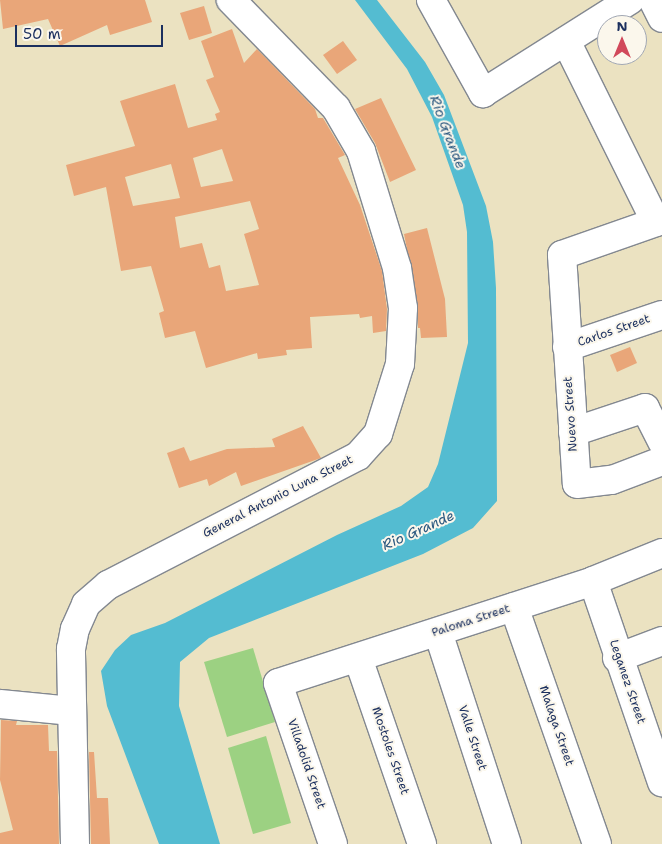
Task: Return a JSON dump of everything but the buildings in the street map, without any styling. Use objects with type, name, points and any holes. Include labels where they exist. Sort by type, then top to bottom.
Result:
[{"type":"street","name":"General Antonio Luna Street","points":[[75,844],[71,649],[81,612],[92,596],[108,585],[358,456],[378,434],[400,364],[403,308],[397,268],[370,176],[352,131],[336,108],[231,0]]},
{"type":"street","points":[[439,3],[483,93],[630,0]]},
{"type":"street","points":[[653,0],[662,18]]},
{"type":"street","points":[[566,41],[659,221]]},
{"type":"street","name":"Nuevo Street","points":[[659,221],[562,255],[566,347],[577,484],[612,480],[662,461]]},
{"type":"street","name":"Carlos Street","points":[[566,347],[662,315]]},
{"type":"street","points":[[573,432],[645,408],[662,442]]},
{"type":"street","name":"Paloma Street","points":[[278,683],[593,581],[662,553]]},
{"type":"street","name":"Leganez Street","points":[[593,581],[617,658],[660,770]]},
{"type":"street","name":"Malaga Street","points":[[514,607],[597,844]]},
{"type":"street","name":"Valle Street","points":[[438,632],[507,844]]},
{"type":"street","points":[[617,658],[662,641]]},
{"type":"street","name":"Mostoles Street","points":[[358,658],[422,844]]},
{"type":"street","name":"Villadolid Street","points":[[278,683],[333,844]]},
{"type":"street","points":[[0,704],[71,711]]},
{"type":"green space","points":[[253,648],[275,722],[227,737],[204,662]]},
{"type":"green space","points":[[266,736],[291,823],[253,834],[228,748]]},
{"type":"water","name":"Rio Grande","points":[[355,0],[377,0],[425,62],[444,95],[486,206],[493,242],[496,288],[497,501],[473,528],[423,554],[209,638],[180,662],[179,706],[220,844],[159,844],[107,706],[101,671],[115,650],[131,635],[165,623],[337,535],[401,506],[428,487],[438,464],[468,343],[467,232],[463,205],[432,117],[407,69]]}]
